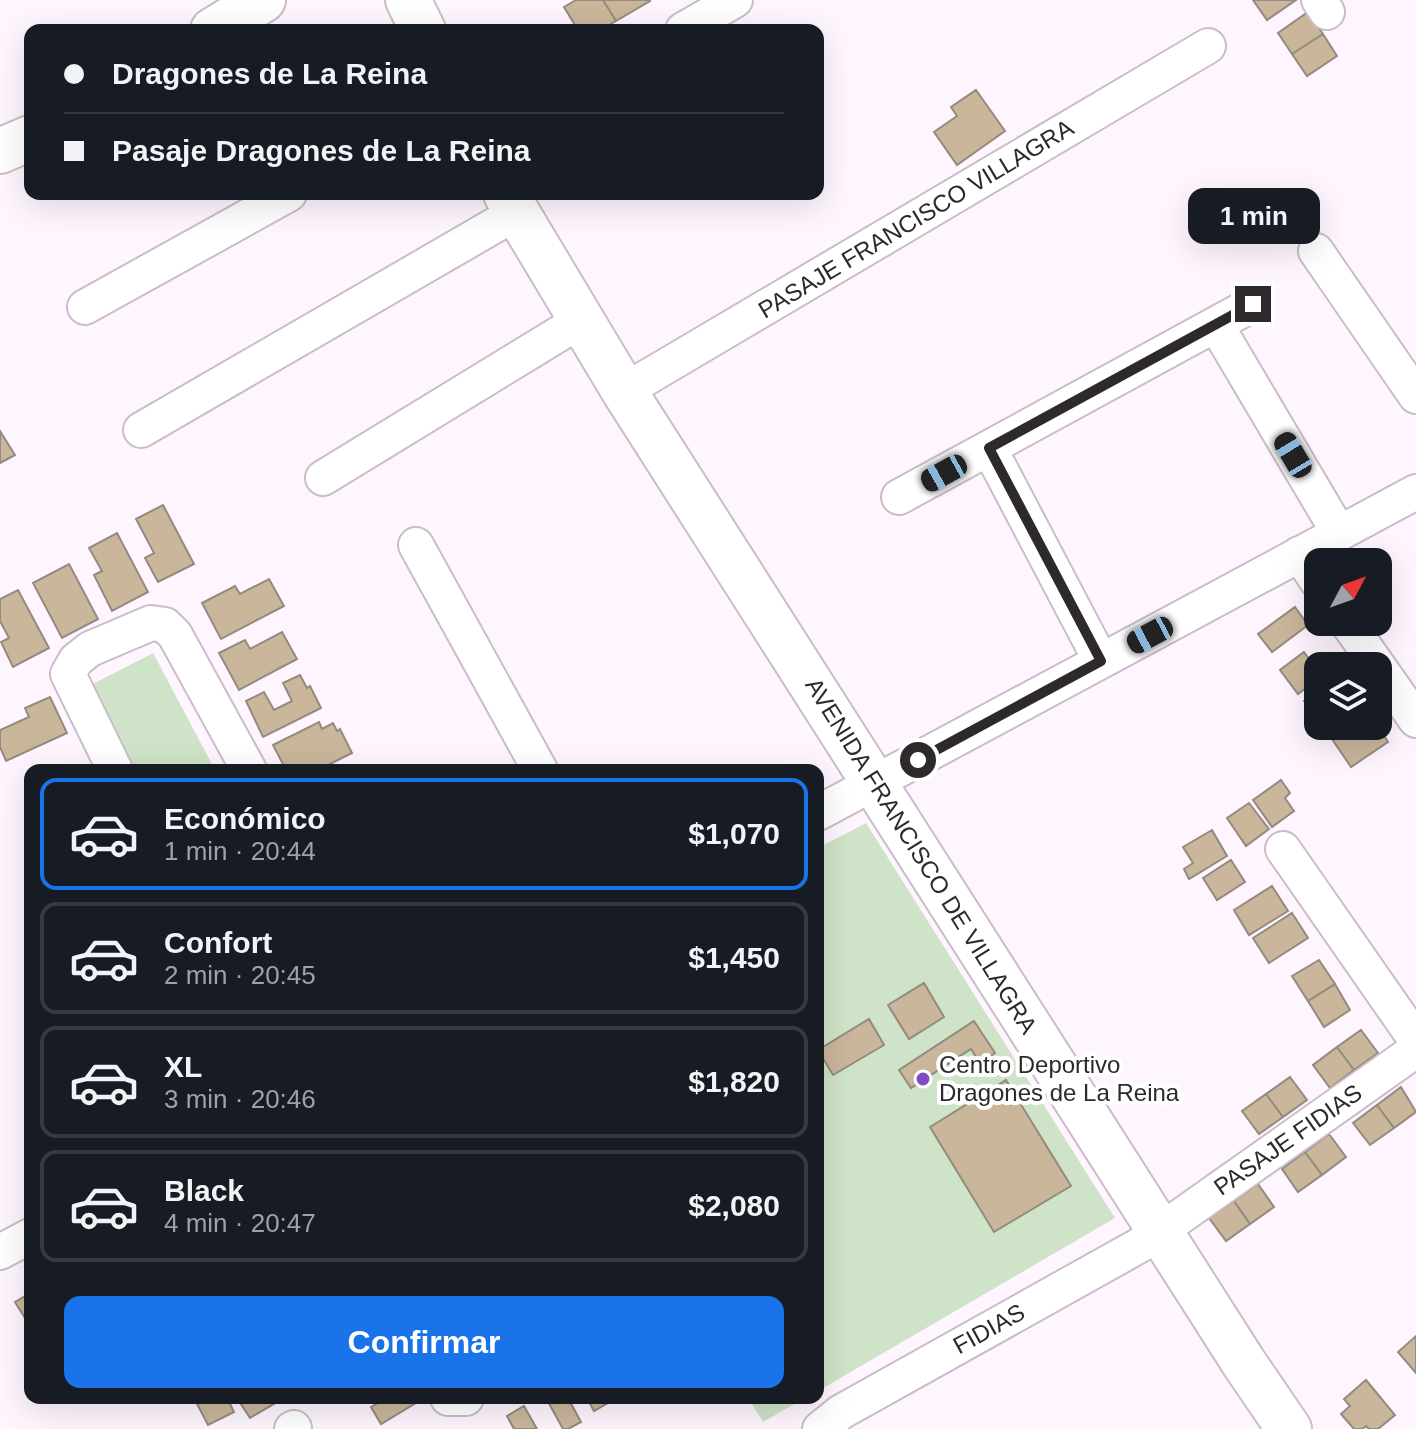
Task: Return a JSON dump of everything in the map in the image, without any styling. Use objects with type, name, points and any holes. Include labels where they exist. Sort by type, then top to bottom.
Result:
[{"type":"street","points":[[223,24],[263,0]]},
{"type":"street","points":[[408,0],[420,24]]},
{"type":"street","points":[[693,24],[735,0]]},
{"type":"street","name":"PASAJE FRANCISCO VILLAGRA","points":[[624,391],[1208,46]]},
{"type":"street","points":[[0,151],[24,141]]},
{"type":"street","points":[[85,307],[278,200]]},
{"type":"street","name":"AVENIDA FRANCISCO DE VILLAGRA","points":[[141,430],[511,204],[624,391],[1289,1429]]},
{"type":"street","points":[[1316,251],[1416,396]]},
{"type":"street","points":[[899,497],[1253,304]]},
{"type":"street","points":[[323,478],[580,321]]},
{"type":"street","points":[[1216,325],[1339,533]]},
{"type":"street","points":[[989,448],[1101,661]]},
{"type":"street","points":[[1326,548],[1339,533],[1416,492]]},
{"type":"street","points":[[416,545],[537,764]]},
{"type":"street","points":[[824,810],[1101,661],[1304,570]]},
{"type":"street","points":[[112,764],[68,674],[76,660],[90,649],[151,623],[165,625],[175,635],[246,764]]},
{"type":"street","points":[[1392,686],[1416,720]]},
{"type":"street","points":[[1283,849],[1416,1040]]},
{"type":"street","name":"PASAJE FIDIAS","points":[[1160,1230],[1416,1050]]},
{"type":"street","name":"FIDIAS","points":[[820,1429],[841,1412],[1140,1245],[1160,1230]]},
{"type":"street","points":[[0,1252],[24,1239]]},
{"type":"green space","points":[[153,653],[212,764],[133,764],[91,685]]},
{"type":"green space","name":"Centro Deportivo Dragones de La Reina","points":[[866,823],[1115,1218],[824,1388],[824,845]]},
{"type":"green space","points":[[752,1404],[794,1404],[763,1422]]},
{"type":"building","points":[[576,0],[603,0],[616,21],[611,24],[574,24],[564,7]]},
{"type":"building","points":[[603,0],[649,0],[650,1],[616,21]]},
{"type":"building","points":[[1253,0],[1296,0],[1267,20]]},
{"type":"building","points":[[1308,12],[1323,34],[1292,54],[1278,33]]},
{"type":"building","points":[[1323,34],[1337,56],[1307,76],[1292,54]]},
{"type":"building","points":[[976,90],[1005,131],[957,165],[934,132],[957,116],[951,107]]},
{"type":"building","points":[[0,431],[15,455],[0,463]]},
{"type":"building","points":[[163,505],[194,564],[158,582],[145,558],[154,553],[136,519]]},
{"type":"building","points":[[117,533],[148,592],[112,611],[94,575],[102,571],[89,548]]},
{"type":"building","points":[[69,564],[98,619],[62,638],[33,583]]},
{"type":"building","points":[[269,579],[284,606],[221,639],[202,603],[235,586],[240,594]]},
{"type":"building","points":[[18,590],[49,648],[13,667],[1,642],[9,638],[0,621],[0,599]]},
{"type":"building","points":[[1295,607],[1304,619],[1304,628],[1272,652],[1258,634]]},
{"type":"building","points":[[282,632],[297,659],[239,690],[219,653],[245,640],[250,649]]},
{"type":"building","points":[[1304,652],[1304,690],[1298,694],[1280,670]]},
{"type":"building","points":[[300,675],[307,688],[310,686],[321,708],[263,737],[246,701],[264,692],[274,710],[292,701],[283,683]]},
{"type":"building","points":[[50,697],[67,733],[6,761],[0,747],[0,730],[29,717],[25,708]]},
{"type":"building","points":[[319,722],[322,729],[333,723],[337,731],[340,729],[352,753],[330,764],[283,764],[273,745]]},
{"type":"building","points":[[1333,740],[1387,740],[1388,742],[1351,767]]},
{"type":"building","points":[[1281,780],[1290,793],[1285,798],[1294,811],[1272,827],[1253,800]]},
{"type":"building","points":[[1249,803],[1269,829],[1246,846],[1227,818]]},
{"type":"building","points":[[1212,830],[1227,856],[1189,879],[1184,869],[1193,863],[1183,847]]},
{"type":"building","points":[[1231,860],[1245,882],[1217,900],[1203,878]]},
{"type":"building","points":[[1272,886],[1288,911],[1249,935],[1234,910]]},
{"type":"building","points":[[1292,913],[1308,938],[1269,963],[1253,938]]},
{"type":"building","points":[[1319,960],[1335,984],[1308,1001],[1292,976]]},
{"type":"building","points":[[924,983],[944,1017],[909,1039],[888,1005]]},
{"type":"building","points":[[1335,984],[1350,1010],[1324,1027],[1308,1001]]},
{"type":"building","points":[[869,1019],[884,1045],[833,1075],[824,1060],[824,1046]]},
{"type":"building","points":[[974,1021],[995,1053],[980,1063],[971,1049],[911,1088],[899,1070]]},
{"type":"building","points":[[1361,1030],[1378,1053],[1354,1070],[1337,1047]]},
{"type":"building","points":[[1337,1047],[1354,1070],[1330,1088],[1313,1065]]},
{"type":"building","points":[[1290,1077],[1307,1100],[1283,1117],[1266,1094]]},
{"type":"building","points":[[1006,1080],[1071,1186],[994,1232],[930,1127]]},
{"type":"building","points":[[1401,1087],[1416,1112],[1394,1128],[1377,1105]]},
{"type":"building","points":[[1266,1094],[1283,1117],[1259,1134],[1242,1111]]},
{"type":"building","points":[[1377,1105],[1394,1128],[1370,1145],[1353,1123]]},
{"type":"building","points":[[1329,1134],[1346,1157],[1322,1175],[1305,1152]]},
{"type":"building","points":[[1305,1152],[1322,1175],[1298,1192],[1282,1169]]},
{"type":"building","points":[[1258,1184],[1274,1207],[1250,1224],[1234,1201]]},
{"type":"building","points":[[1234,1201],[1250,1224],[1226,1241],[1209,1218]]},
{"type":"building","points":[[24,1297],[24,1316],[15,1302]]},
{"type":"building","points":[[1416,1336],[1416,1373],[1398,1352]]},
{"type":"building","points":[[1366,1380],[1395,1415],[1378,1429],[1366,1426],[1354,1429],[1341,1414],[1350,1406],[1344,1399]]},
{"type":"building","points":[[197,1404],[230,1404],[234,1412],[208,1425]]},
{"type":"building","points":[[241,1404],[274,1404],[250,1418]]},
{"type":"building","points":[[376,1404],[414,1404],[381,1424],[371,1407]]},
{"type":"building","points":[[549,1404],[571,1404],[581,1422],[563,1429]]},
{"type":"building","points":[[590,1404],[606,1404],[594,1411]]},
{"type":"building","points":[[524,1406],[537,1429],[514,1429],[507,1416]]},
{"type":"place","name":"Centro Deportivo Dragones de La Reina","points":[[923,1079]]},
{"type":"route","points":[[918,760],[1101,661],[989,448],[1253,304]]}]
